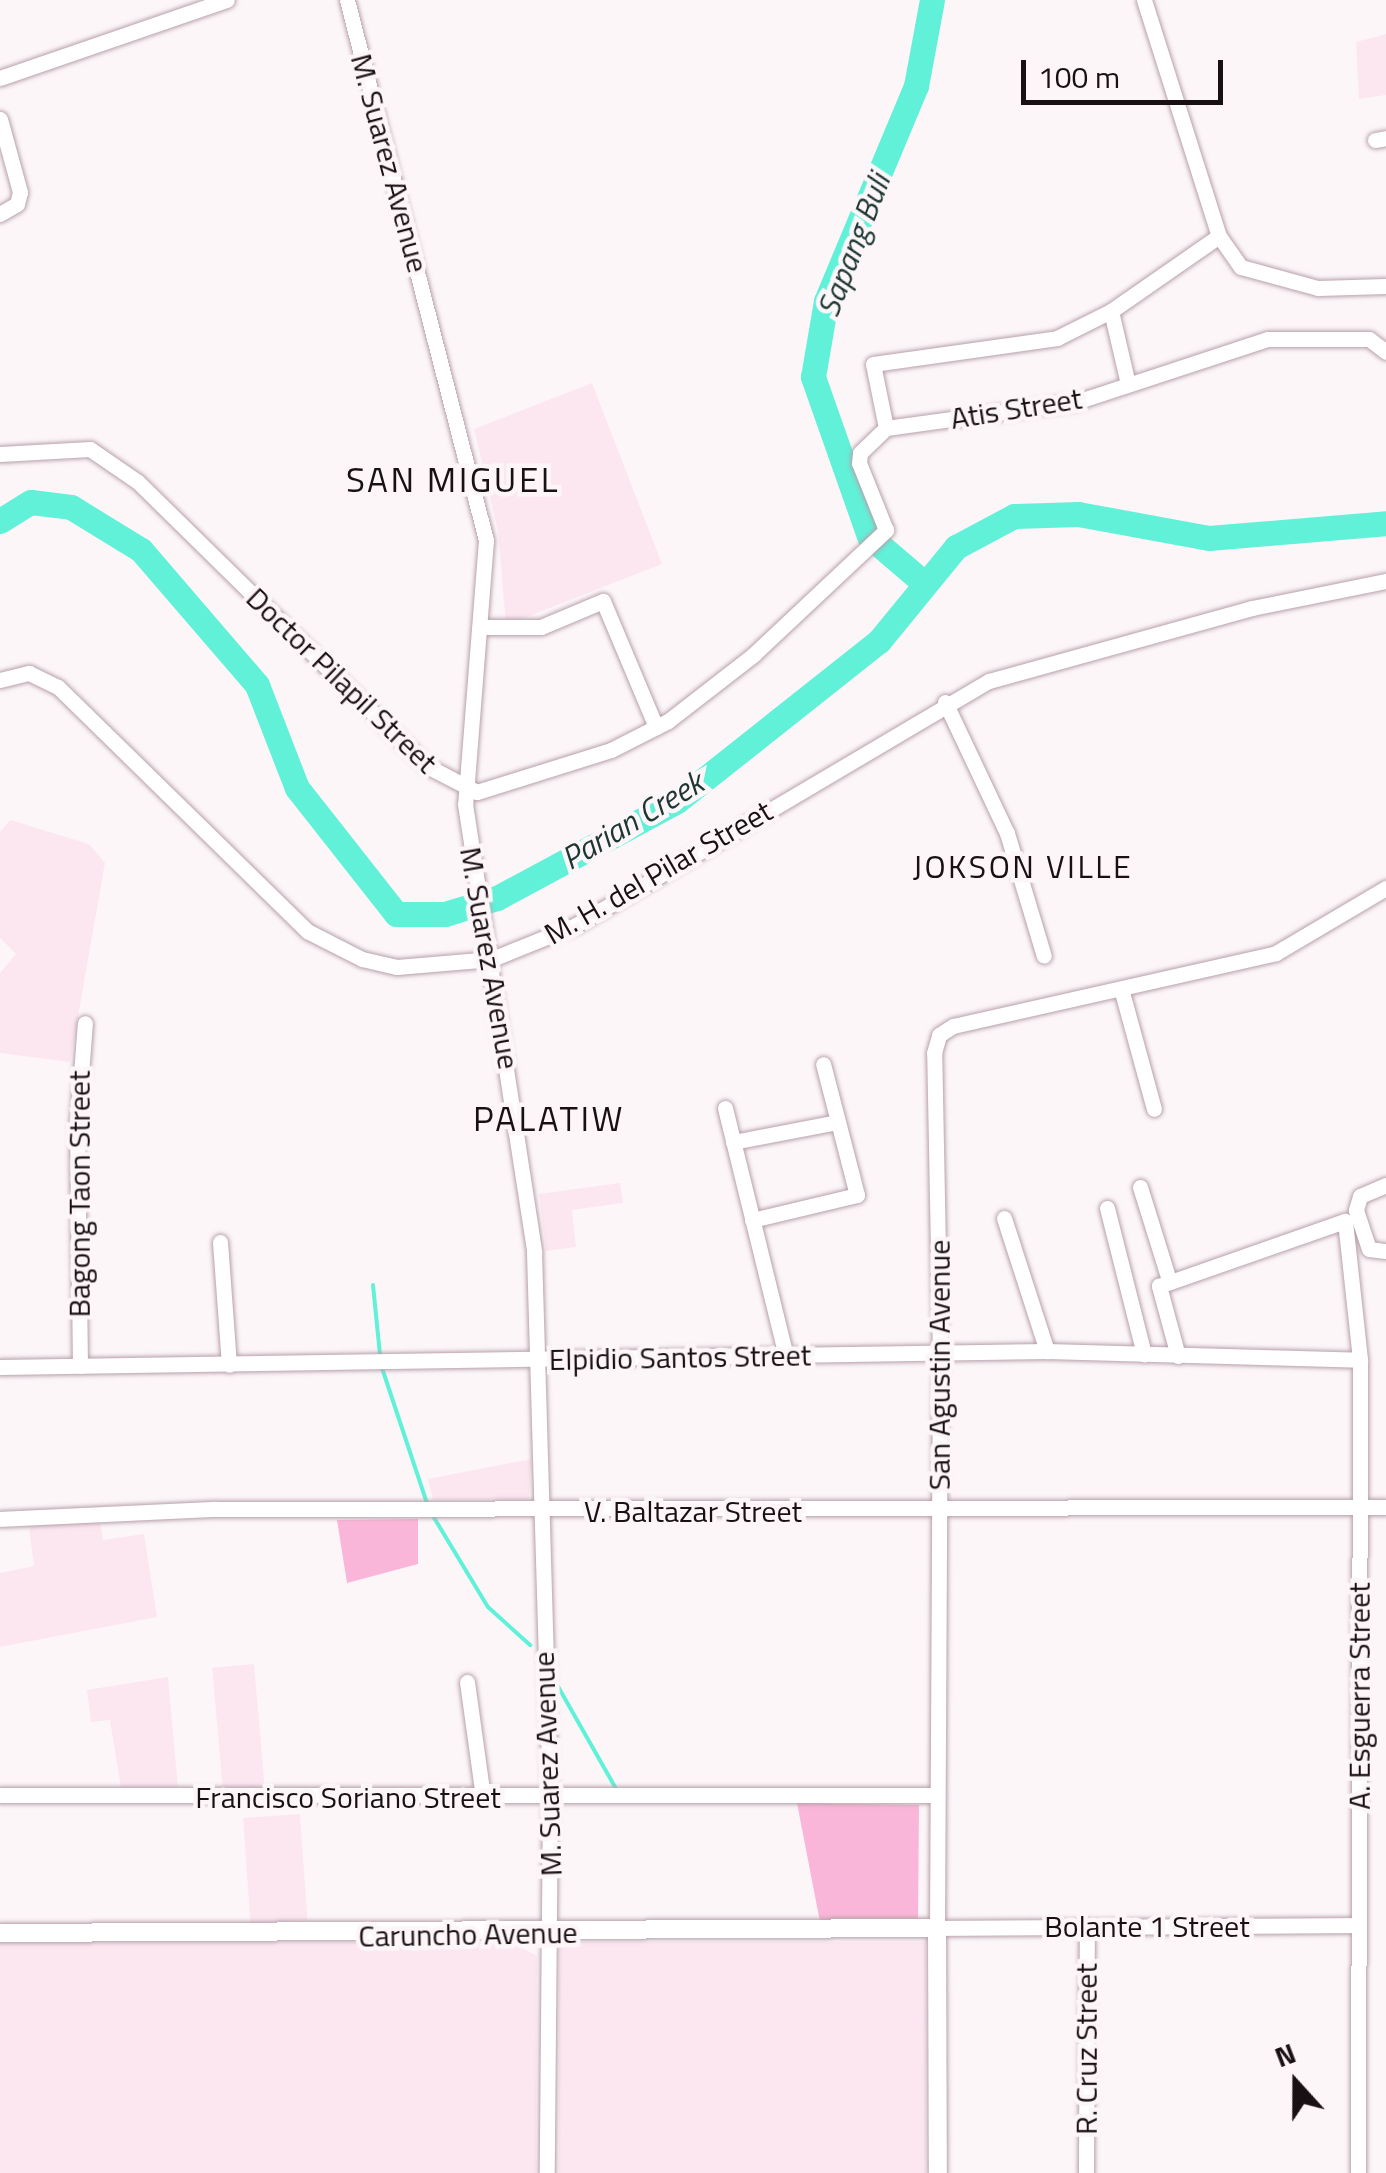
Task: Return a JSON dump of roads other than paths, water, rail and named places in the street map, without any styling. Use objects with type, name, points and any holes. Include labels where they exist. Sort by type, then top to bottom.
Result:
[{"type":"main road","name":"Caruncho Avenue","points":[[0,1933],[551,1934],[937,1928]]},
{"type":"main road","name":"San Agustin Avenue","points":[[937,1928],[938,2173]]},
{"type":"street","points":[[0,78],[228,0]]},
{"type":"street","name":"M. Suarez Avenue","points":[[346,0],[486,540],[465,791],[477,903],[492,960],[534,1248],[550,1798],[547,2173]]},
{"type":"street","points":[[1144,0],[1219,236],[1253,272],[1318,288],[1386,286]]},
{"type":"street","points":[[0,118],[20,192],[18,204],[0,214]]},
{"type":"street","points":[[886,428],[873,364],[1057,338],[1111,311],[1219,236]]},
{"type":"street","points":[[1111,311],[1128,384]]},
{"type":"street","name":"Atis Street","points":[[886,428],[1076,402],[1268,339],[1369,339],[1386,352]]},
{"type":"street","name":"Doctor Pilapil Street","points":[[0,454],[90,449],[138,482],[427,766],[465,791],[498,790],[546,775],[656,728],[753,655],[886,530],[859,463],[860,454],[886,428]]},
{"type":"street","name":"M. H. del Pilar Street","points":[[0,680],[28,673],[58,687],[307,931],[338,950],[396,966],[492,960],[626,898],[945,702],[1043,662],[1386,581]]},
{"type":"street","points":[[480,628],[541,627],[604,601],[656,728]]},
{"type":"street","points":[[945,702],[1007,833],[1044,956]]},
{"type":"street","name":"San Agustin Avenue","points":[[937,1928],[938,1035],[953,1026],[1122,992],[1288,948],[1386,888]]},
{"type":"street","points":[[1122,992],[1154,1109]]},
{"type":"street","name":"Bagong Taon Street","points":[[80,1366],[77,1126],[84,1023]]},
{"type":"street","points":[[752,1220],[857,1195],[823,1064]]},
{"type":"street","points":[[725,1108],[786,1356]]},
{"type":"street","points":[[733,1142],[838,1122]]},
{"type":"street","points":[[1386,1185],[1360,1196],[1356,1210],[1369,1249],[1386,1251]]},
{"type":"street","points":[[1140,1187],[1169,1280],[1156,1290],[1178,1356]]},
{"type":"street","points":[[1107,1208],[1144,1354]]},
{"type":"street","points":[[1004,1218],[1046,1351]]},
{"type":"street","name":"A. Esguerra Street","points":[[1169,1280],[1344,1221],[1360,1360],[1358,2173]]},
{"type":"street","points":[[220,1242],[230,1366]]},
{"type":"street","name":"Elpidio Santos Street","points":[[0,1368],[1046,1351],[1360,1360]]},
{"type":"street","name":"V. Baltazar Street","points":[[0,1519],[430,1510],[1386,1507]]},
{"type":"street","points":[[468,1682],[483,1798]]},
{"type":"street","name":"Francisco Soriano Street","points":[[0,1795],[937,1795]]},
{"type":"street","name":"Bolante 1 Street","points":[[937,1928],[1358,1925]]},
{"type":"street","name":"R. Cruz Street","points":[[1086,2173],[1087,1926]]},
{"type":"waterway","name":"Sapang Buli","points":[[924,583],[869,536],[813,377],[826,301],[916,86],[932,0]]},
{"type":"waterway","name":"Parian Creek","points":[[0,521],[31,502],[71,507],[141,550],[257,685],[297,788],[396,914],[445,914],[497,898],[677,801],[879,641],[956,547],[1014,516],[1078,514],[1209,538],[1386,523]]},
{"type":"waterway","points":[[373,1285],[380,1355]]},
{"type":"waterway","points":[[381,1365],[427,1503]]},
{"type":"waterway","points":[[433,1516],[488,1607],[530,1645]]},
{"type":"waterway","points":[[556,1683],[618,1792]]},
{"type":"district","name":"SAN MIGUEL","points":[[453,479]]},
{"type":"district","name":"JOKSON VILLE","points":[[1023,866]]},
{"type":"district","name":"PALATIW","points":[[549,1118]]}]
